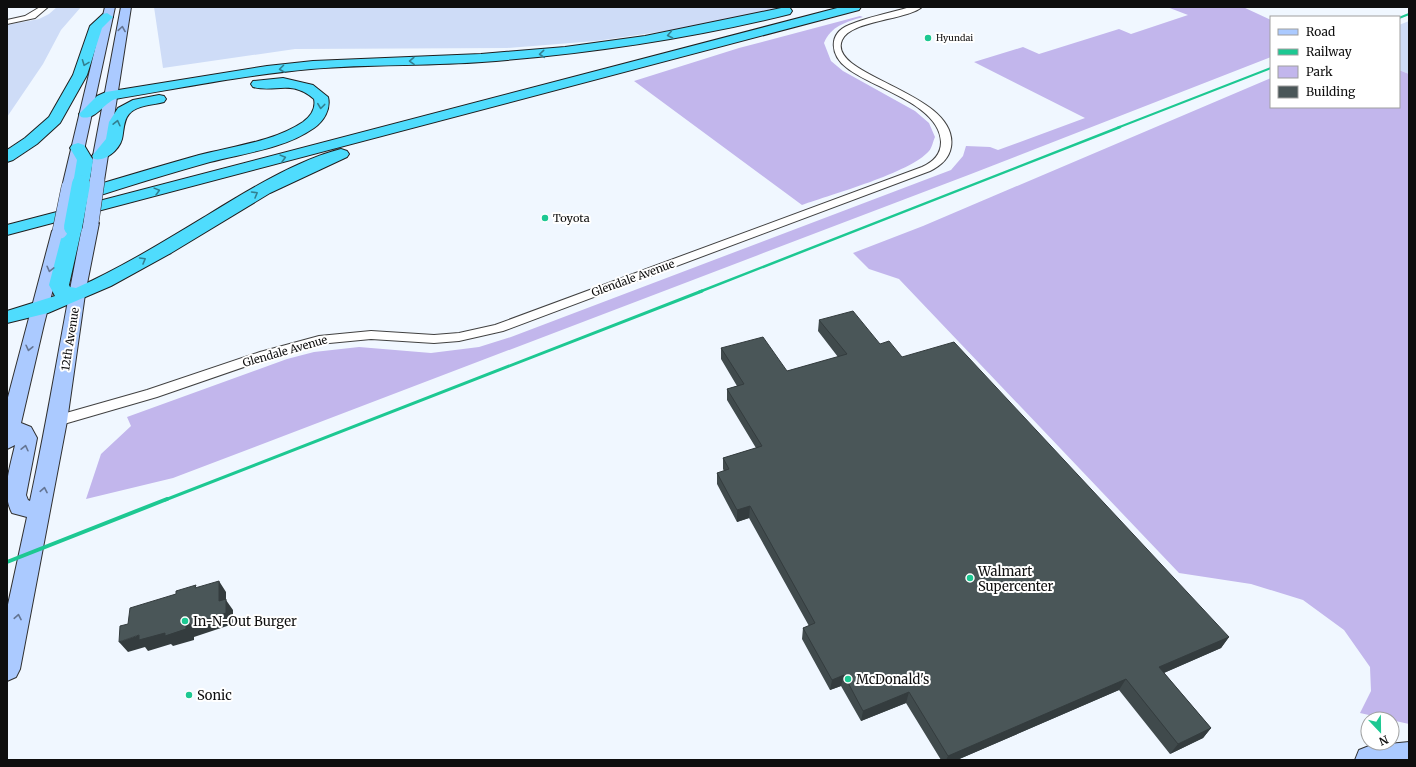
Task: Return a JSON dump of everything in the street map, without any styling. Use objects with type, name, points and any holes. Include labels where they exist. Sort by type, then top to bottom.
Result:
[{"type":"highway","points":[[86,114],[102,99],[111,95],[259,72],[313,65],[481,58],[576,50],[660,37],[805,7]]},
{"type":"highway","points":[[7,217],[821,7]]},
{"type":"highway","points":[[7,230],[855,7]]},
{"type":"highway","points":[[7,157],[31,141],[55,120],[80,75],[96,26],[108,12]]},
{"type":"highway","points":[[7,317],[38,310],[110,280],[253,195],[314,166],[387,139],[686,52]]},
{"type":"highway","points":[[45,207],[143,176],[279,138],[300,129],[314,120],[322,109],[322,101],[317,93],[306,87],[280,83],[247,85],[150,100],[123,111],[117,122],[114,140],[100,156]]},
{"type":"highway","points":[[77,294],[62,292],[59,285],[83,184],[85,160],[78,148]]},
{"type":"main road","points":[[83,184],[100,156],[126,7]]},
{"type":"main road","points":[[78,148],[108,12]]},
{"type":"main road","points":[[39,511],[20,507],[15,495],[27,438],[24,432],[8,432],[38,310],[47,282],[74,227]]},
{"type":"main road","name":"12th Avenue","points":[[7,669],[58,421],[77,294]]},
{"type":"main road","points":[[1369,760],[1409,755]]},
{"type":"street","points":[[7,22],[31,17],[40,12],[44,7]]},
{"type":"street","name":"Glendale Avenue","points":[[58,421],[152,394],[265,355],[319,340],[371,334],[434,339],[459,336],[498,328],[935,165],[942,157],[946,149],[944,128],[937,119],[919,105],[851,68],[838,54],[836,46],[842,32],[851,27],[918,7]]},
{"type":"shaded area","points":[[57,7],[81,7],[61,30],[43,64],[7,117],[7,25],[39,19],[49,14]]},
{"type":"shaded area","points":[[154,7],[786,7],[666,31],[596,41],[507,48],[295,49],[163,68]]},
{"type":"shaded area","points":[[1409,21],[1409,74],[1400,70],[1400,25]]},
{"type":"green space","points":[[1167,7],[1243,7],[1270,20],[1270,57],[971,174],[173,478],[86,499],[101,454],[131,426],[127,417],[287,359],[314,352],[359,347],[431,353],[479,347],[511,337],[951,170],[963,156],[966,146],[990,147],[998,150],[1085,118],[974,62],[1023,47],[1039,54],[1119,29],[1131,34],[1188,15]]},
{"type":"green space","points":[[860,16],[863,17],[840,26],[831,32],[827,37],[824,43],[831,61],[843,71],[915,111],[929,123],[935,137],[929,151],[905,167],[870,182],[802,205],[634,81],[739,48]]},
{"type":"green space","points":[[1400,70],[1409,74],[1409,724],[1400,722],[1400,711],[1361,711],[1371,691],[1370,667],[1344,630],[1303,600],[1251,584],[1179,573],[899,279],[869,269],[853,253],[923,226],[1270,78],[1270,108],[1400,108]]},
{"type":"building","name":"Walmart Supercenter","points":[[853,311],[880,344],[889,341],[902,357],[954,342],[1229,637],[1159,667],[1211,728],[1178,744],[1126,679],[948,756],[909,692],[863,711],[844,675],[832,680],[803,628],[815,623],[750,506],[737,510],[717,473],[729,469],[723,458],[762,446],[727,389],[744,384],[721,348],[763,337],[787,371],[847,354],[819,320]]},
{"type":"building","points":[[219,581],[219,601],[226,599],[226,613],[186,626],[186,629],[165,636],[165,633],[139,640],[139,635],[119,642],[120,626],[128,624],[130,608],[176,594],[176,591],[196,585],[195,588]]},
{"type":"railway","points":[[1400,18],[1409,14]]},
{"type":"railway","points":[[1117,128],[1270,68]]},
{"type":"railway","points":[[699,292],[1120,127]]},
{"type":"railway","points":[[165,500],[702,291]]},
{"type":"railway","points":[[7,562],[167,499]]},
{"type":"place","name":"Hyundai","points":[[928,38]]},
{"type":"place","name":"Toyota","points":[[545,218]]},
{"type":"place","name":"Walmart Supercenter","points":[[970,578]]},
{"type":"place","name":"In-N-Out Burger","points":[[185,621]]},
{"type":"place","name":"McDonald's","points":[[848,679]]},
{"type":"place","name":"Sonic","points":[[189,695]]}]
